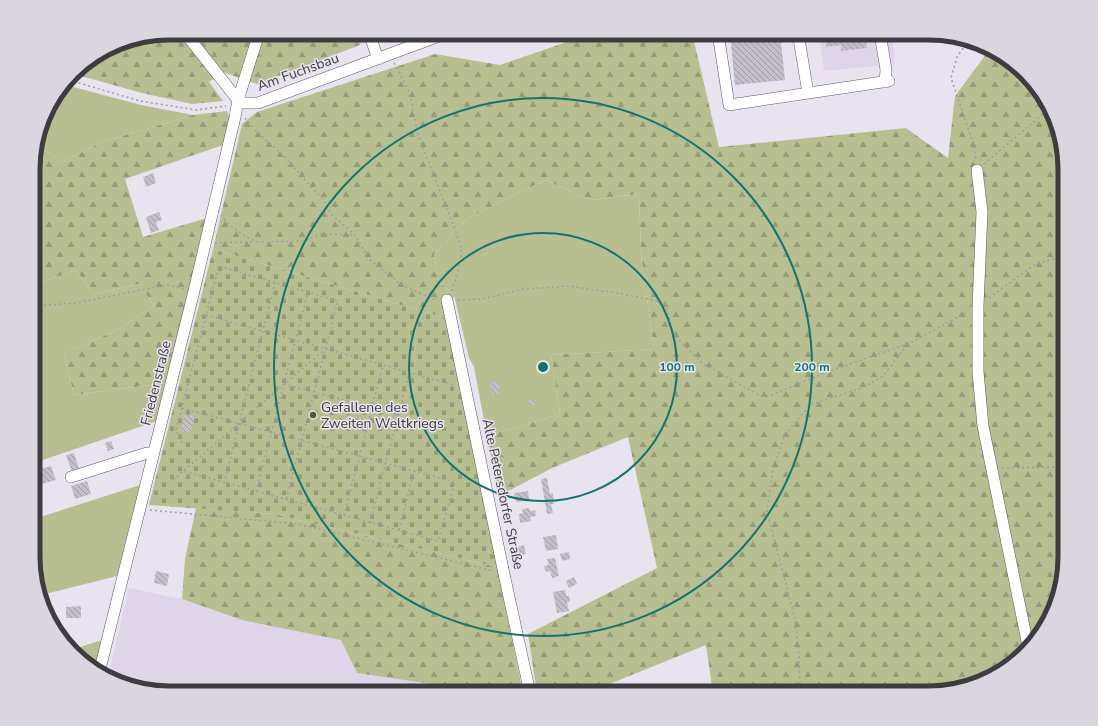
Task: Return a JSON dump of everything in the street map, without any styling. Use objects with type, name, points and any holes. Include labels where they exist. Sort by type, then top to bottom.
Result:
[{"type":"street","points":[[191,40],[238,100]]},
{"type":"street","name":"Friedenstraße","points":[[101,666],[206,243],[238,100],[257,40]]},
{"type":"street","points":[[373,40],[383,57]]},
{"type":"street","name":"Am Fuchsbau","points":[[238,100],[244,103],[258,103],[428,40]]},
{"type":"street","points":[[719,40],[729,105],[887,82],[881,40]]},
{"type":"street","points":[[799,40],[808,93]]},
{"type":"street","points":[[977,170],[982,212],[978,306],[978,372],[983,426],[1027,640]]},
{"type":"street","name":"Alte Petersdorfer Straße","points":[[447,300],[528,686]]},
{"type":"street","points":[[71,477],[147,453],[154,454]]},
{"type":"path","points":[[965,45],[957,57],[951,78],[974,146],[977,170]]},
{"type":"path","points":[[383,57],[400,73],[410,94],[418,135],[461,245],[460,265],[452,290],[447,300]]},
{"type":"path","points":[[74,82],[140,101],[196,110],[225,106],[238,100]]},
{"type":"path","points":[[977,170],[1045,112]]},
{"type":"path","points":[[243,116],[258,133],[285,157],[323,200],[333,216],[355,235],[369,259],[403,286],[433,299],[447,300],[482,300],[524,289],[568,286],[623,294],[665,303],[672,329],[688,350],[702,363],[759,395],[770,396],[832,370],[908,344],[978,306],[1034,265],[1058,257]]},
{"type":"path","points":[[214,206],[227,223],[243,235],[257,242]]},
{"type":"path","points":[[206,243],[304,241],[321,234],[355,235]]},
{"type":"path","points":[[182,443],[176,430],[219,266],[338,301],[286,500]]},
{"type":"path","points":[[224,482],[275,282]]},
{"type":"path","points":[[40,306],[76,303],[168,285],[194,292]]},
{"type":"path","points":[[256,491],[308,292]]},
{"type":"path","points":[[206,315],[466,389]]},
{"type":"path","points":[[800,686],[800,657],[795,618],[767,512],[773,469],[785,435],[810,405],[862,388],[883,376],[908,344]]},
{"type":"path","points":[[173,480],[325,349]]},
{"type":"path","points":[[344,515],[383,365]]},
{"type":"path","points":[[370,523],[410,373]]},
{"type":"path","points":[[284,384],[398,415]]},
{"type":"path","points":[[182,408],[455,482],[438,541],[183,471]]},
{"type":"path","points":[[1000,468],[1058,467]]},
{"type":"path","points":[[399,530],[414,471]]},
{"type":"path","points":[[140,509],[298,524],[504,574]]},
{"type":"shaded area","points":[[359,40],[372,40],[360,45]]},
{"type":"shaded area","points":[[820,40],[893,40],[895,64],[824,71]]},
{"type":"shaded area","points":[[129,588],[182,599],[341,640],[357,673],[438,686],[169,686],[136,682],[109,671]]},
{"type":"green space","points":[[359,40],[360,45],[257,84],[223,72],[209,82],[223,101],[192,104],[142,93],[80,76],[97,62],[112,53],[136,44],[152,41]]},
{"type":"green space","points":[[573,40],[652,40],[653,42],[660,40],[694,40],[719,147],[906,128],[948,158],[955,96],[987,53],[1001,62],[1020,78],[1045,112],[1056,144],[1058,161],[1058,565],[1056,582],[1045,614],[1036,629],[1020,648],[993,669],[978,676],[954,684],[937,686],[712,686],[706,645],[604,686],[536,686],[528,634],[657,568],[628,437],[552,468],[499,496],[487,436],[560,414],[551,355],[654,349],[641,255],[639,194],[591,200],[545,180],[467,219],[434,254],[439,282],[454,295],[448,319],[213,249],[242,124],[257,112],[435,54],[500,65]]},
{"type":"green space","points":[[70,86],[141,105],[193,115],[102,142],[62,162],[42,148],[44,136],[50,120],[57,105]]},
{"type":"green space","points":[[227,111],[229,117],[223,145],[125,179],[143,237],[207,218],[166,383],[74,395],[64,354],[117,330],[154,306],[139,284],[94,294],[76,270],[40,283],[40,169],[42,148],[62,162],[102,142],[193,115]]},
{"type":"green space","points":[[545,180],[591,200],[639,194],[641,255],[654,349],[551,355],[560,414],[487,436],[474,367],[469,358],[454,295],[439,282],[434,254],[467,219]]},
{"type":"green space","points":[[213,249],[448,319],[497,567],[274,514],[149,505]]},
{"type":"green space","points":[[76,270],[94,294],[139,284],[154,306],[117,330],[64,354],[74,395],[166,383],[157,421],[40,461],[40,283]]},
{"type":"green space","points":[[140,485],[117,576],[46,594],[41,574],[40,517]]},
{"type":"green space","points":[[196,508],[274,514],[497,567],[522,686],[438,686],[357,673],[341,640],[242,620],[182,599],[185,559]]},
{"type":"green space","points":[[102,640],[96,663],[78,648]]},
{"type":"building","points":[[731,40],[781,40],[785,80],[735,85]]},
{"type":"building","points":[[826,40],[866,40],[867,48],[841,51],[841,45],[826,47]]},
{"type":"building","points":[[153,173],[156,183],[146,187],[143,177]]},
{"type":"building","points":[[159,212],[162,220],[156,222],[159,230],[151,233],[146,217]]},
{"type":"building","points":[[498,381],[500,393],[492,395],[490,383]]},
{"type":"building","points":[[532,399],[535,402],[532,405],[529,402]]},
{"type":"building","points":[[185,414],[195,416],[191,433],[181,431]]},
{"type":"building","points":[[111,441],[114,449],[108,451],[105,443]]},
{"type":"building","points":[[74,453],[79,469],[72,472],[66,455]]},
{"type":"building","points":[[51,466],[56,480],[40,484],[40,469]]},
{"type":"building","points":[[547,478],[550,494],[553,493],[554,504],[551,504],[553,513],[547,514],[541,479]]},
{"type":"building","points":[[87,481],[91,494],[75,499],[71,486]]},
{"type":"building","points":[[528,491],[529,500],[516,502],[514,493]]},
{"type":"building","points":[[529,508],[530,511],[535,510],[536,516],[530,517],[531,521],[520,523],[519,514],[523,513],[522,509]]},
{"type":"building","points":[[556,535],[558,549],[546,551],[543,537]]},
{"type":"building","points":[[524,545],[526,554],[516,556],[514,548]]},
{"type":"building","points":[[569,552],[570,559],[562,561],[560,554]]},
{"type":"building","points":[[555,558],[559,576],[552,578],[550,571],[546,572],[544,566],[549,565],[547,559]]},
{"type":"building","points":[[156,571],[169,574],[167,586],[154,583]]},
{"type":"building","points":[[574,577],[577,584],[569,588],[566,581]]},
{"type":"building","points":[[565,590],[566,596],[569,596],[570,602],[567,602],[569,611],[557,613],[553,592]]},
{"type":"building","points":[[81,606],[81,618],[66,618],[66,607]]},
{"type":"place","name":"Gefallene des Zweiten Weltkriegs","points":[[313,415]]}]
